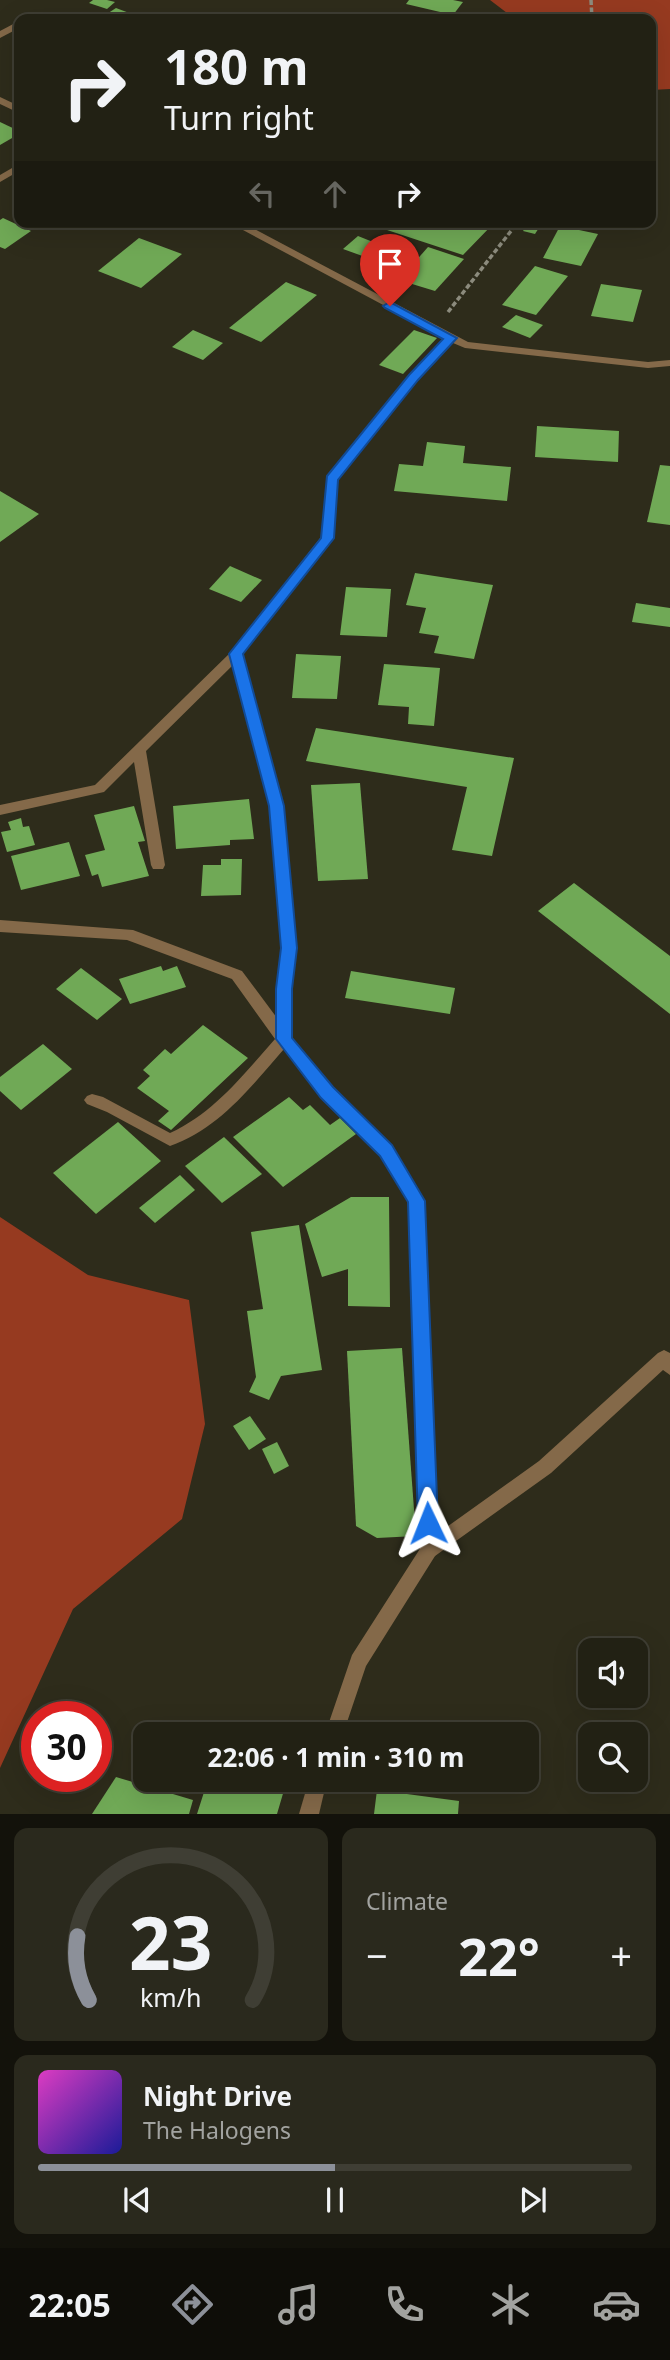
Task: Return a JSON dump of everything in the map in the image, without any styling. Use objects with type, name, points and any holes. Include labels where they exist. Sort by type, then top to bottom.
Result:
[{"type":"street","points":[[244,228],[465,345],[648,365],[670,363]]},
{"type":"street","points":[[0,810],[99,789],[236,654],[327,538],[332,479],[414,377],[451,338]]},
{"type":"street","points":[[92,1100],[112,1105],[153,1133],[170,1140],[187,1134],[220,1107],[284,1039],[284,989],[289,948],[277,806],[236,654]]},
{"type":"street","points":[[139,750],[158,865]]},
{"type":"street","points":[[0,926],[128,933],[237,975],[327,1093],[386,1151],[416,1201],[429,1550]]},
{"type":"street","points":[[338,1722],[358,1661],[429,1550],[545,1467],[668,1359]]},
{"type":"street","points":[[309,1814],[315,1792]]},
{"type":"path","points":[[434,329],[514,228]]},
{"type":"shaded area","points":[[490,0],[670,0],[670,89],[656,90],[656,14],[508,14]]},
{"type":"shaded area","points":[[0,1217],[88,1275],[189,1300],[205,1424],[182,1519],[73,1609],[31,1701],[21,1701],[21,1722],[0,1768]]},
{"type":"building","points":[[93,0],[115,2],[107,9],[89,3]]},
{"type":"building","points":[[409,0],[463,2],[454,14],[406,4]]},
{"type":"building","points":[[116,8],[132,14],[107,14]]},
{"type":"building","points":[[0,122],[14,129],[14,137],[0,145]]},
{"type":"building","points":[[3,218],[14,223],[14,228],[31,231],[5,249],[0,247],[0,220]]},
{"type":"building","points":[[385,228],[489,228],[463,255]]},
{"type":"building","points":[[525,228],[539,228],[535,234],[523,231]]},
{"type":"building","points":[[559,228],[598,234],[581,266],[543,258]]},
{"type":"building","points":[[358,236],[383,246],[368,258],[343,249]]},
{"type":"building","points":[[139,238],[182,254],[141,288],[98,271]]},
{"type":"building","points":[[428,247],[464,259],[435,291],[399,280]]},
{"type":"building","points":[[535,266],[568,276],[536,315],[502,305]]},
{"type":"building","points":[[286,282],[317,295],[261,342],[229,328]]},
{"type":"building","points":[[601,284],[642,290],[633,322],[591,316]]},
{"type":"building","points":[[516,315],[543,325],[530,338],[502,327]]},
{"type":"building","points":[[193,330],[223,343],[203,360],[172,347]]},
{"type":"building","points":[[414,330],[437,338],[403,374],[379,365]]},
{"type":"building","points":[[537,426],[619,431],[618,462],[535,457]]},
{"type":"building","points":[[427,442],[465,446],[463,463],[511,467],[507,501],[394,491],[399,464],[423,466]]},
{"type":"building","points":[[660,465],[670,466],[670,525],[647,522]]},
{"type":"building","points":[[0,491],[39,514],[0,542]]},
{"type":"building","points":[[230,566],[262,580],[241,602],[209,589]]},
{"type":"building","points":[[415,573],[493,585],[474,659],[434,653],[439,636],[419,633],[426,608],[406,605]]},
{"type":"building","points":[[346,587],[391,589],[387,637],[340,635]]},
{"type":"building","points":[[636,603],[670,608],[670,627],[632,622]]},
{"type":"building","points":[[296,654],[341,656],[337,699],[292,698]]},
{"type":"building","points":[[384,664],[440,668],[434,726],[408,724],[409,707],[378,705]]},
{"type":"building","points":[[316,728],[514,758],[492,856],[452,850],[467,787],[306,761]]},
{"type":"building","points":[[360,783],[368,879],[318,881],[311,785]]},
{"type":"building","points":[[249,799],[254,839],[230,840],[230,845],[176,849],[173,806]]},
{"type":"building","points":[[134,806],[145,841],[138,842],[149,876],[102,887],[98,874],[92,876],[85,855],[105,850],[94,815]]},
{"type":"building","points":[[21,818],[23,827],[29,826],[35,845],[7,852],[1,832],[11,830],[8,822]]},
{"type":"building","points":[[69,842],[80,876],[21,890],[11,856]]},
{"type":"building","points":[[221,859],[242,859],[241,895],[201,896],[203,865],[221,865]]},
{"type":"building","points":[[574,883],[670,956],[670,1014],[538,911]]},
{"type":"building","points":[[161,966],[163,971],[177,966],[186,987],[130,1004],[119,979]]},
{"type":"building","points":[[81,968],[122,999],[97,1020],[56,989]]},
{"type":"building","points":[[351,971],[455,988],[450,1014],[345,998]]},
{"type":"building","points":[[203,1025],[248,1058],[171,1130],[158,1121],[169,1111],[137,1088],[150,1076],[143,1070],[165,1049],[171,1054]]},
{"type":"building","points":[[43,1044],[72,1069],[21,1110],[0,1091],[0,1077]]},
{"type":"building","points":[[289,1097],[303,1110],[310,1105],[330,1125],[340,1118],[356,1134],[283,1187],[233,1137]]},
{"type":"building","points":[[118,1122],[161,1161],[96,1214],[53,1173]]},
{"type":"building","points":[[224,1137],[262,1174],[222,1203],[185,1166]]},
{"type":"building","points":[[180,1175],[195,1190],[155,1223],[139,1208]]},
{"type":"building","points":[[351,1197],[389,1197],[390,1307],[348,1306],[348,1269],[322,1277],[305,1224]]},
{"type":"building","points":[[299,1225],[322,1370],[281,1376],[269,1400],[249,1392],[256,1377],[247,1311],[263,1309],[251,1232]]},
{"type":"building","points":[[402,1348],[416,1536],[377,1538],[356,1526],[347,1351]]},
{"type":"building","points":[[250,1416],[266,1439],[249,1450],[233,1426]]},
{"type":"building","points":[[277,1442],[289,1466],[274,1474],[262,1449]]},
{"type":"building","points":[[116,1777],[133,1782],[133,1792],[166,1792],[193,1800],[189,1814],[92,1814],[106,1792],[112,1792],[112,1783]]},
{"type":"building","points":[[204,1792],[283,1792],[277,1814],[197,1814]]},
{"type":"building","points":[[377,1792],[459,1801],[458,1814],[374,1814]]},
{"type":"route","points":[[390,306],[451,338],[414,377],[332,479],[327,538],[236,654],[277,806],[289,948],[284,989],[284,1039],[327,1093],[386,1151],[416,1201],[428,1523]]}]
